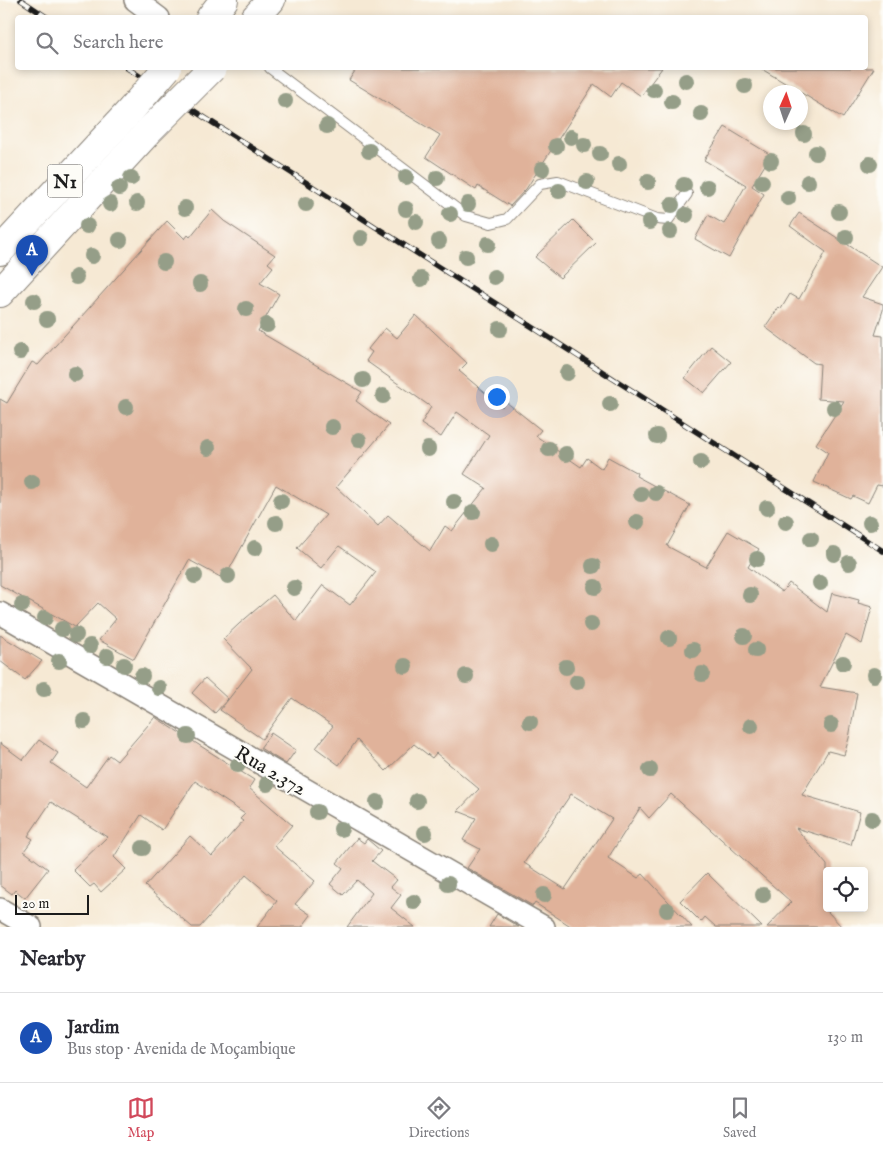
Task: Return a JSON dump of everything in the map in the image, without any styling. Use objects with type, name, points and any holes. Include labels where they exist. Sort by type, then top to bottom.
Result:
[{"type":"highway","points":[[212,15],[224,0]]},
{"type":"highway","points":[[258,15],[271,0]]},
{"type":"highway","name":"N1","points":[[0,251],[130,111],[165,70]]},
{"type":"highway","name":"N1","points":[[0,294],[147,133],[210,70]]},
{"type":"street","points":[[135,0],[155,15]]},
{"type":"street","name":"Rua 2.372","points":[[0,613],[544,927]]},
{"type":"street","points":[[0,909],[31,927]]},
{"type":"lane","points":[[273,70],[466,216],[491,223],[507,219],[540,184],[558,181],[657,219],[668,220],[688,194]]},
{"type":"building","points":[[868,68],[874,68],[843,118],[808,97],[808,85],[788,85],[763,70],[868,70]]},
{"type":"building","points":[[356,70],[660,70],[641,96],[621,82],[611,97],[594,84],[526,189],[510,206],[478,186],[476,190],[426,157],[440,135],[349,80]]},
{"type":"building","points":[[725,127],[771,155],[752,186],[764,194],[729,258],[695,239],[708,215],[724,224],[746,185],[704,160]]},
{"type":"building","points":[[212,210],[224,221],[275,255],[268,263],[273,267],[260,283],[279,294],[258,331],[362,392],[356,401],[389,425],[336,487],[378,526],[388,515],[430,551],[445,526],[452,531],[486,488],[464,474],[489,435],[457,412],[441,437],[421,424],[431,407],[366,361],[372,352],[368,349],[385,328],[397,338],[416,315],[467,363],[459,371],[502,407],[506,402],[541,430],[536,436],[581,467],[587,458],[602,469],[608,457],[637,473],[636,476],[690,505],[667,546],[706,567],[728,531],[759,549],[748,567],[782,592],[789,583],[827,612],[832,593],[859,600],[858,603],[872,607],[862,644],[846,635],[820,687],[857,693],[844,755],[828,751],[802,795],[860,812],[851,845],[796,828],[827,865],[827,867],[823,867],[823,912],[828,912],[842,927],[767,927],[791,902],[671,794],[649,818],[640,808],[608,858],[638,878],[643,874],[692,927],[572,927],[535,903],[533,906],[467,868],[480,849],[463,840],[476,818],[458,811],[479,789],[436,753],[432,758],[414,744],[386,771],[357,740],[339,765],[316,748],[333,726],[292,698],[262,739],[220,710],[252,669],[223,639],[239,624],[273,595],[296,621],[323,585],[350,605],[376,572],[339,546],[321,568],[297,548],[326,515],[276,485],[224,579],[189,560],[134,659],[99,640],[116,619],[98,603],[75,627],[0,585],[0,399],[7,403],[32,362],[38,365],[167,221],[185,239],[188,235],[190,237]],"holes":[[[571,794],[612,819],[565,889],[524,863]]]},
{"type":"building","points":[[799,213],[882,267],[862,297],[883,304],[875,335],[883,336],[883,486],[877,485],[868,503],[853,496],[851,499],[814,482],[828,452],[816,444],[844,401],[818,399],[820,364],[814,363],[765,327],[779,307],[781,309],[790,294],[799,299],[826,252],[790,226]]},
{"type":"building","points":[[573,220],[596,243],[560,278],[535,257]]},
{"type":"building","points":[[711,346],[731,362],[704,393],[685,378]]},
{"type":"building","points":[[0,635],[42,661],[25,680],[0,661]]},
{"type":"building","points":[[205,678],[228,699],[215,713],[192,693]]},
{"type":"building","points":[[155,717],[254,780],[249,788],[292,825],[274,846],[315,881],[295,904],[311,915],[302,927],[257,927],[277,901],[246,875],[200,927],[192,927],[145,886],[190,836],[212,856],[243,821],[240,819],[245,814],[195,781],[162,830],[141,815],[114,857],[126,869],[101,892],[94,884],[90,887],[73,870],[107,837],[51,802],[28,836],[33,839],[24,851],[48,869],[25,898],[15,890],[12,894],[0,885],[0,743],[23,760],[39,740],[58,753],[51,763],[86,787],[109,755],[117,761]]},
{"type":"building","points":[[271,733],[296,750],[286,764],[260,748]]},
{"type":"building","points":[[357,838],[364,843],[367,839],[381,851],[372,861],[397,880],[391,887],[401,895],[391,908],[415,927],[347,927],[372,893],[357,880],[343,895],[330,884],[343,868],[337,863]]},
{"type":"building","points":[[707,873],[762,927],[716,927],[705,917],[701,922],[680,901]]},
{"type":"building","points":[[497,914],[519,927],[489,927]]},
{"type":"railway","points":[[21,0],[44,15]]},
{"type":"railway","points":[[130,70],[883,551]]},
{"type":"place","name":"Jardim","points":[[32,276]]}]
